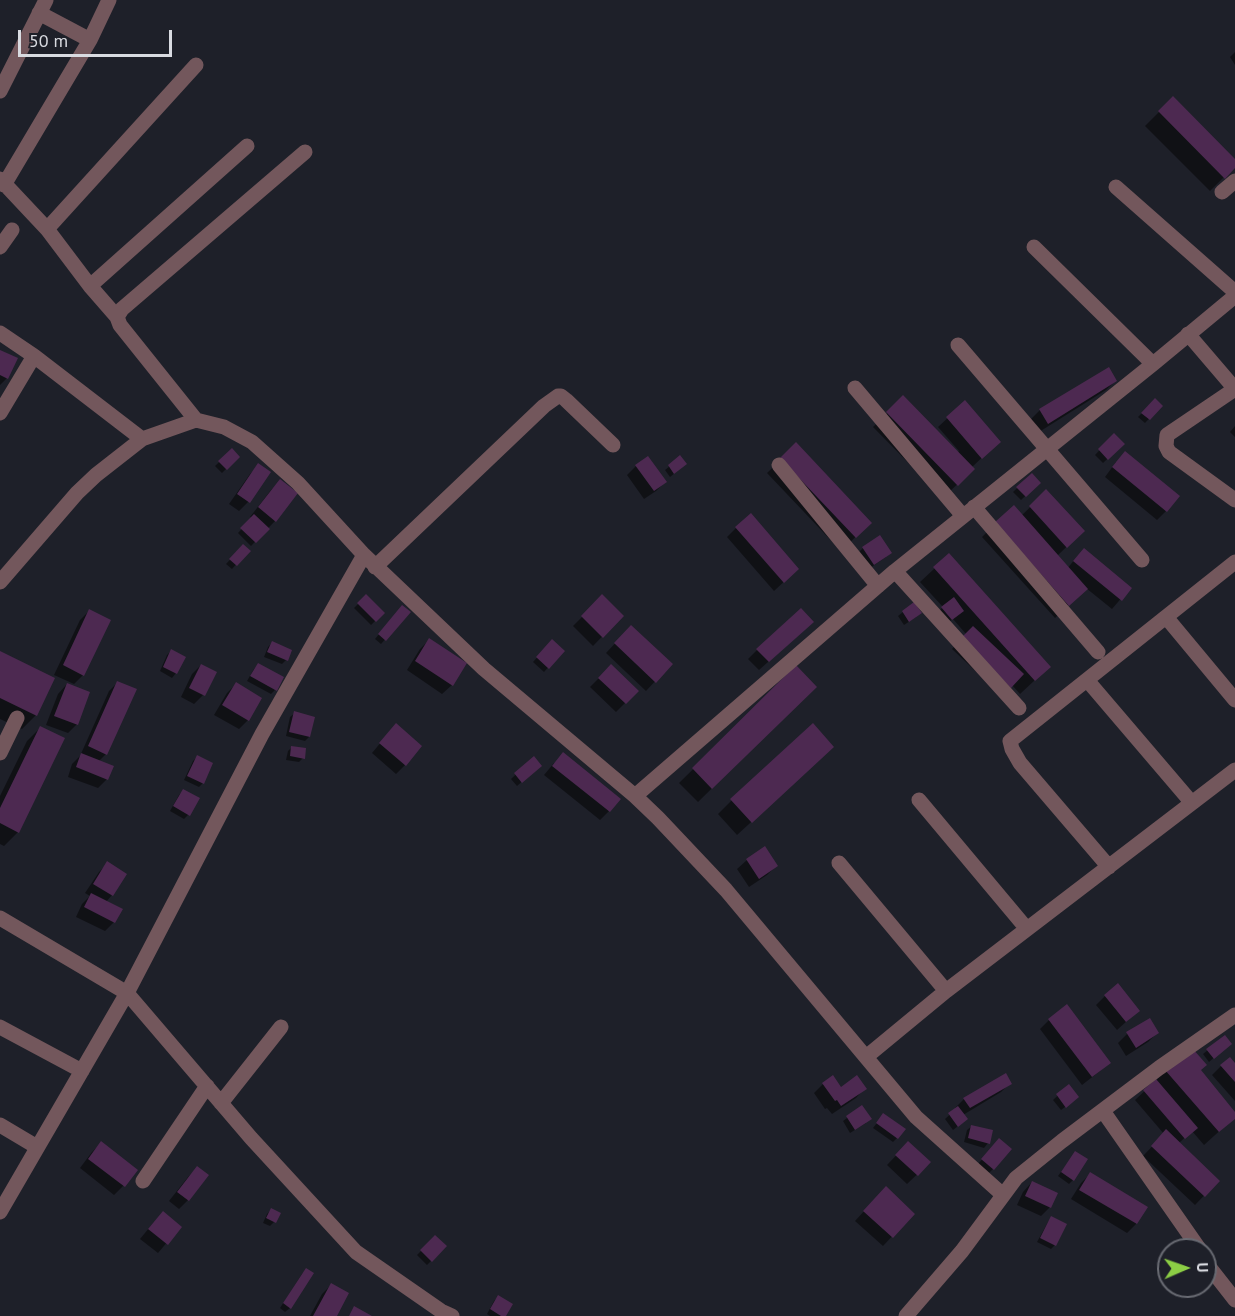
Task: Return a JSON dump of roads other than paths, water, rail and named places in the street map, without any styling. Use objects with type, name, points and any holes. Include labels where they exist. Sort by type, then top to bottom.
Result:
[{"type":"street","points":[[109,0],[90,40],[2,182],[47,230],[196,420]]},
{"type":"street","points":[[0,91],[42,7],[90,40]]},
{"type":"street","points":[[47,230],[196,65]]},
{"type":"street","points":[[90,286],[247,146]]},
{"type":"street","points":[[117,317],[122,309],[305,152]]},
{"type":"street","points":[[1222,192],[1235,181]]},
{"type":"street","points":[[634,796],[878,585],[1153,364],[1235,294],[1116,187]]},
{"type":"street","points":[[0,247],[12,230]]},
{"type":"street","points":[[1034,247],[1153,364]]},
{"type":"street","points":[[0,333],[34,356],[142,439]]},
{"type":"street","points":[[1188,334],[1235,389],[1167,435],[1166,446],[1169,452],[1235,500]]},
{"type":"street","points":[[958,345],[1142,560]]},
{"type":"street","points":[[0,413],[34,356]]},
{"type":"street","points":[[855,388],[1098,652]]},
{"type":"street","points":[[375,567],[544,406],[558,396],[566,400],[613,445]]},
{"type":"street","points":[[0,582],[77,493],[142,439],[196,420],[224,427],[252,442],[298,483],[375,567],[484,669],[634,796],[726,890],[916,1117],[1003,1195]]},
{"type":"street","points":[[779,465],[878,585]]},
{"type":"street","points":[[0,1212],[127,993],[262,734],[364,555]]},
{"type":"street","points":[[1109,867],[1020,763],[1010,741],[1235,562]]},
{"type":"street","points":[[895,571],[1019,708]]},
{"type":"street","points":[[1166,617],[1235,700]]},
{"type":"street","points":[[1087,680],[1192,803]]},
{"type":"street","points":[[0,753],[17,718]]},
{"type":"street","points":[[866,1057],[946,991],[1235,770]]},
{"type":"street","points":[[920,800],[1027,929]]},
{"type":"street","points":[[840,862],[946,991]]},
{"type":"street","points":[[0,918],[127,993],[251,1138],[356,1252],[441,1311],[452,1316]]},
{"type":"street","points":[[906,1316],[962,1251],[1016,1178],[1160,1068],[1235,1015]]},
{"type":"street","points":[[0,1027],[82,1071]]},
{"type":"street","points":[[221,1103],[281,1027]]},
{"type":"street","points":[[143,1181],[207,1086]]},
{"type":"street","points":[[1104,1111],[1192,1238]]},
{"type":"street","points":[[0,1125],[37,1147]]},
{"type":"street","points":[[1217,1277],[1235,1300]]}]
